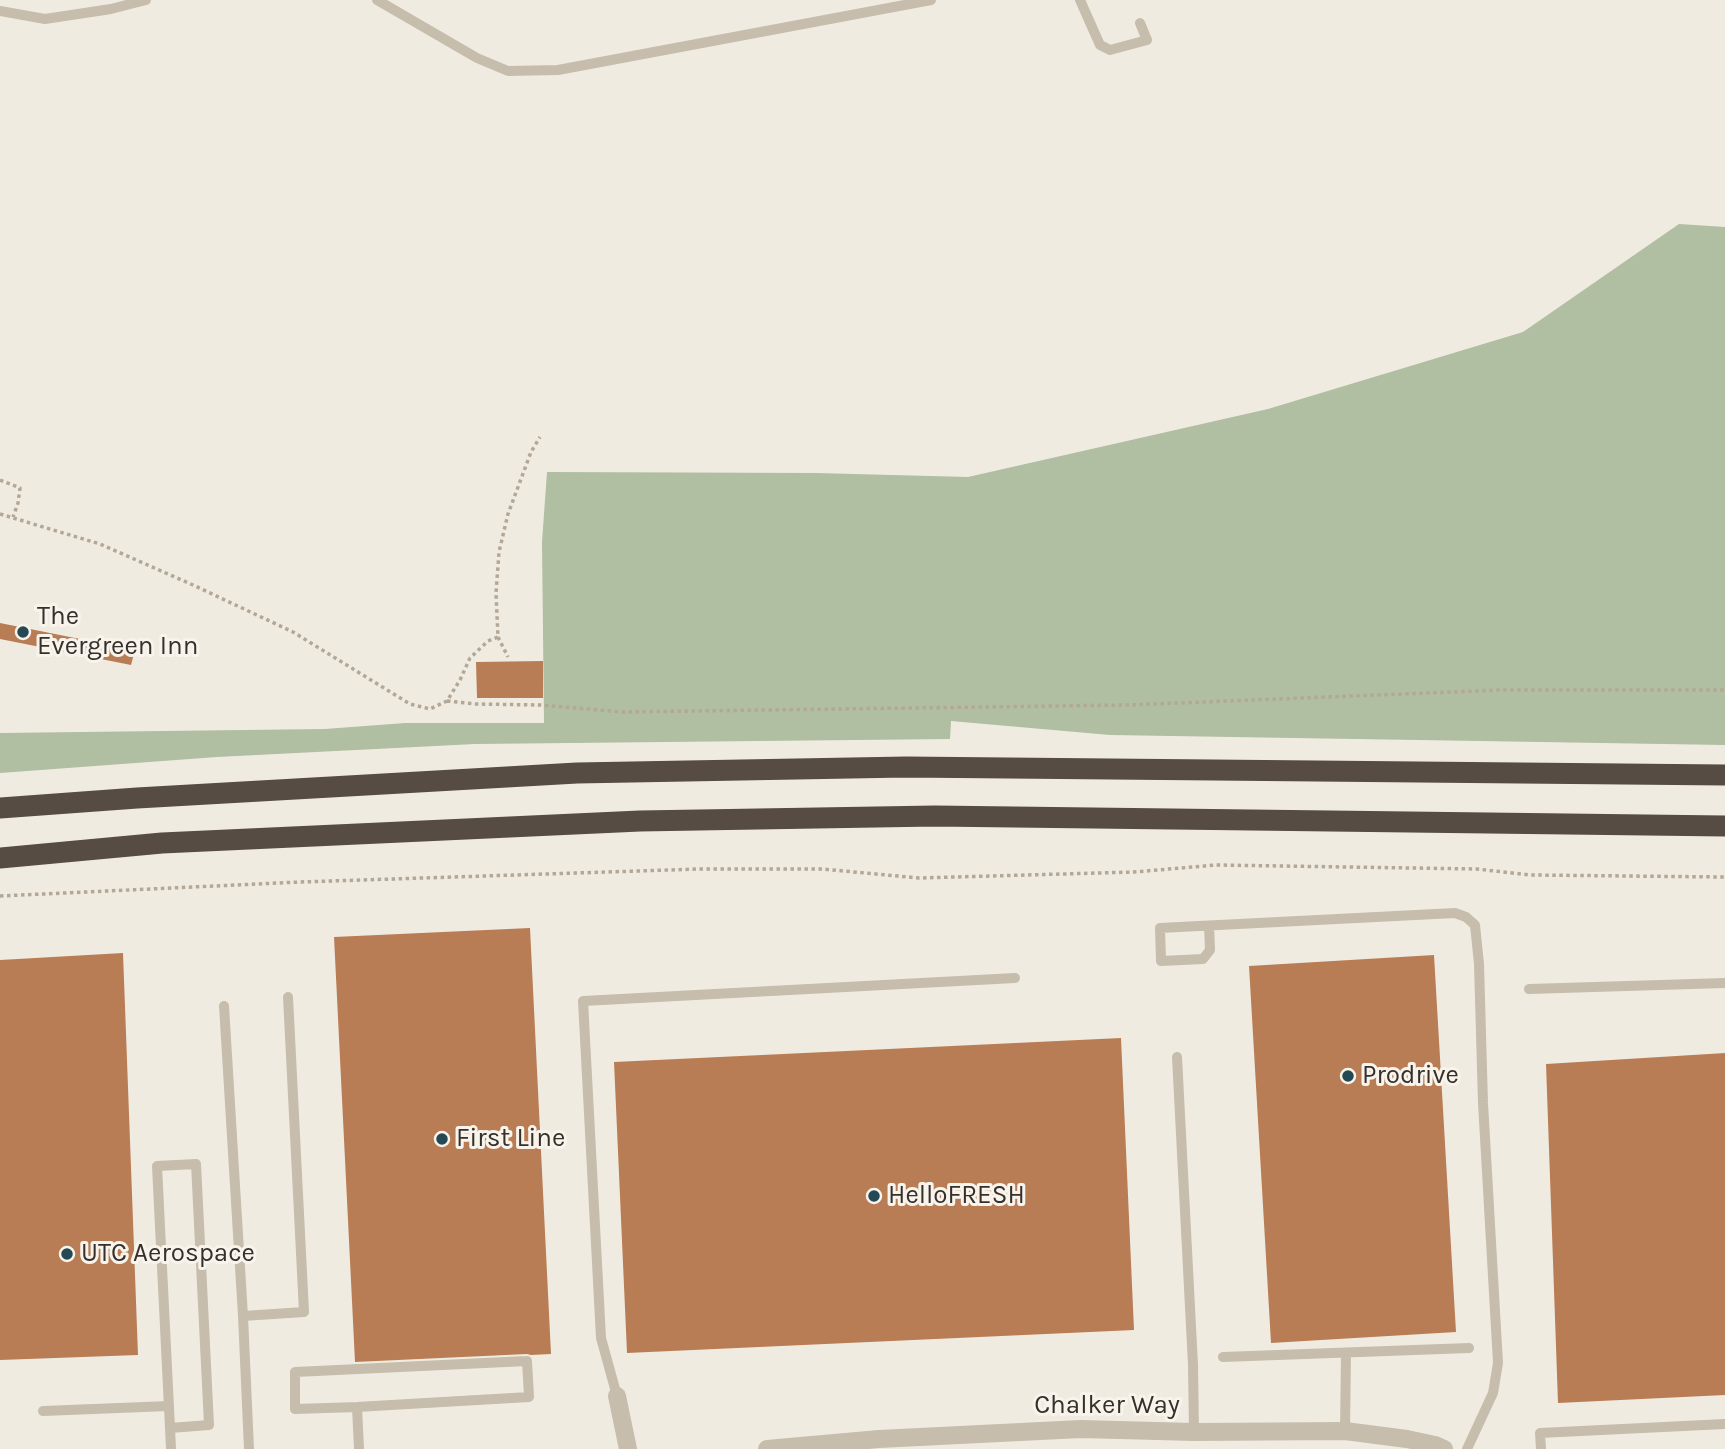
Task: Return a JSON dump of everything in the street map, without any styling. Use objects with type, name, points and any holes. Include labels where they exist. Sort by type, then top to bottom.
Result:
[{"type":"highway","points":[[0,808],[577,773],[892,767],[1725,775]]},
{"type":"highway","points":[[0,858],[162,843],[572,824],[922,816],[1725,826]]},
{"type":"street","points":[[617,1396],[628,1449]]},
{"type":"street","name":"Chalker Way","points":[[768,1449],[879,1439],[1081,1429],[1345,1432],[1407,1444],[1436,1445],[1444,1449]]},
{"type":"lane","points":[[0,11],[45,19],[111,9],[146,0]]},
{"type":"lane","points":[[377,0],[477,58],[508,71],[558,70],[931,0]]},
{"type":"lane","points":[[1080,0],[1100,46],[1110,50],[1147,40],[1140,23]]},
{"type":"lane","points":[[1209,926],[1210,950],[1203,959],[1161,961],[1160,928],[1455,914],[1466,917],[1475,925],[1498,1363],[1493,1393],[1467,1449]]},
{"type":"lane","points":[[617,1396],[601,1338],[583,1001],[1016,978]]},
{"type":"lane","points":[[1529,989],[1725,983]]},
{"type":"lane","points":[[243,1316],[304,1312],[288,997]]},
{"type":"lane","points":[[224,1006],[249,1449]]},
{"type":"lane","points":[[1177,1057],[1195,1432]]},
{"type":"lane","points":[[170,1428],[209,1425],[196,1164],[157,1166],[171,1449]]},
{"type":"lane","points":[[1223,1357],[1469,1348]]},
{"type":"lane","points":[[1345,1432],[1346,1353]]},
{"type":"lane","points":[[527,1361],[529,1397],[357,1407],[296,1409],[295,1372],[527,1361]]},
{"type":"lane","points":[[44,1410],[169,1406]]},
{"type":"lane","points":[[357,1407],[359,1449]]},
{"type":"lane","points":[[1541,1449],[1540,1433],[1725,1424]]},
{"type":"path","points":[[508,657],[498,637],[496,593],[499,552],[508,514],[531,452],[540,437]]},
{"type":"path","points":[[0,480],[20,488],[13,517]]},
{"type":"path","points":[[0,514],[100,544],[192,584],[293,632],[410,704],[430,709],[447,701],[622,712],[1128,705],[1501,690],[1725,690]]},
{"type":"path","points":[[447,701],[470,658],[488,641],[498,637]]},
{"type":"path","points":[[0,896],[300,882],[699,869],[822,869],[919,878],[1134,872],[1216,865],[1476,869],[1530,875],[1725,877]]},
{"type":"green space","points":[[1679,224],[1725,227],[1725,745],[1110,735],[951,721],[950,739],[475,744],[217,757],[0,773],[0,733],[325,729],[405,723],[544,723],[542,542],[547,472],[816,473],[968,477],[1268,409],[1523,332]]},
{"type":"building","name":"The Evergreen Inn","points":[[0,623],[135,650],[131,665],[0,639]]},
{"type":"building","points":[[543,661],[543,698],[477,698],[476,662]]},
{"type":"building","name":"First Line","points":[[530,928],[551,1354],[355,1362],[334,937]]},
{"type":"building","name":"UTC Aerospace","points":[[123,953],[138,1355],[0,1360],[0,960]]},
{"type":"building","name":"Prodrive","points":[[1434,955],[1456,1332],[1271,1343],[1249,966]]},
{"type":"building","name":"HelloFRESH","points":[[1121,1038],[1134,1330],[627,1353],[614,1062]]},
{"type":"building","points":[[1725,1053],[1725,1395],[1558,1403],[1546,1064]]},
{"type":"place","name":"The Evergreen Inn","points":[[23,632]]},
{"type":"place","name":"Prodrive","points":[[1348,1076]]},
{"type":"place","name":"First Line","points":[[442,1139]]},
{"type":"place","name":"HelloFRESH","points":[[874,1196]]},
{"type":"place","name":"UTC Aerospace","points":[[67,1254]]}]
